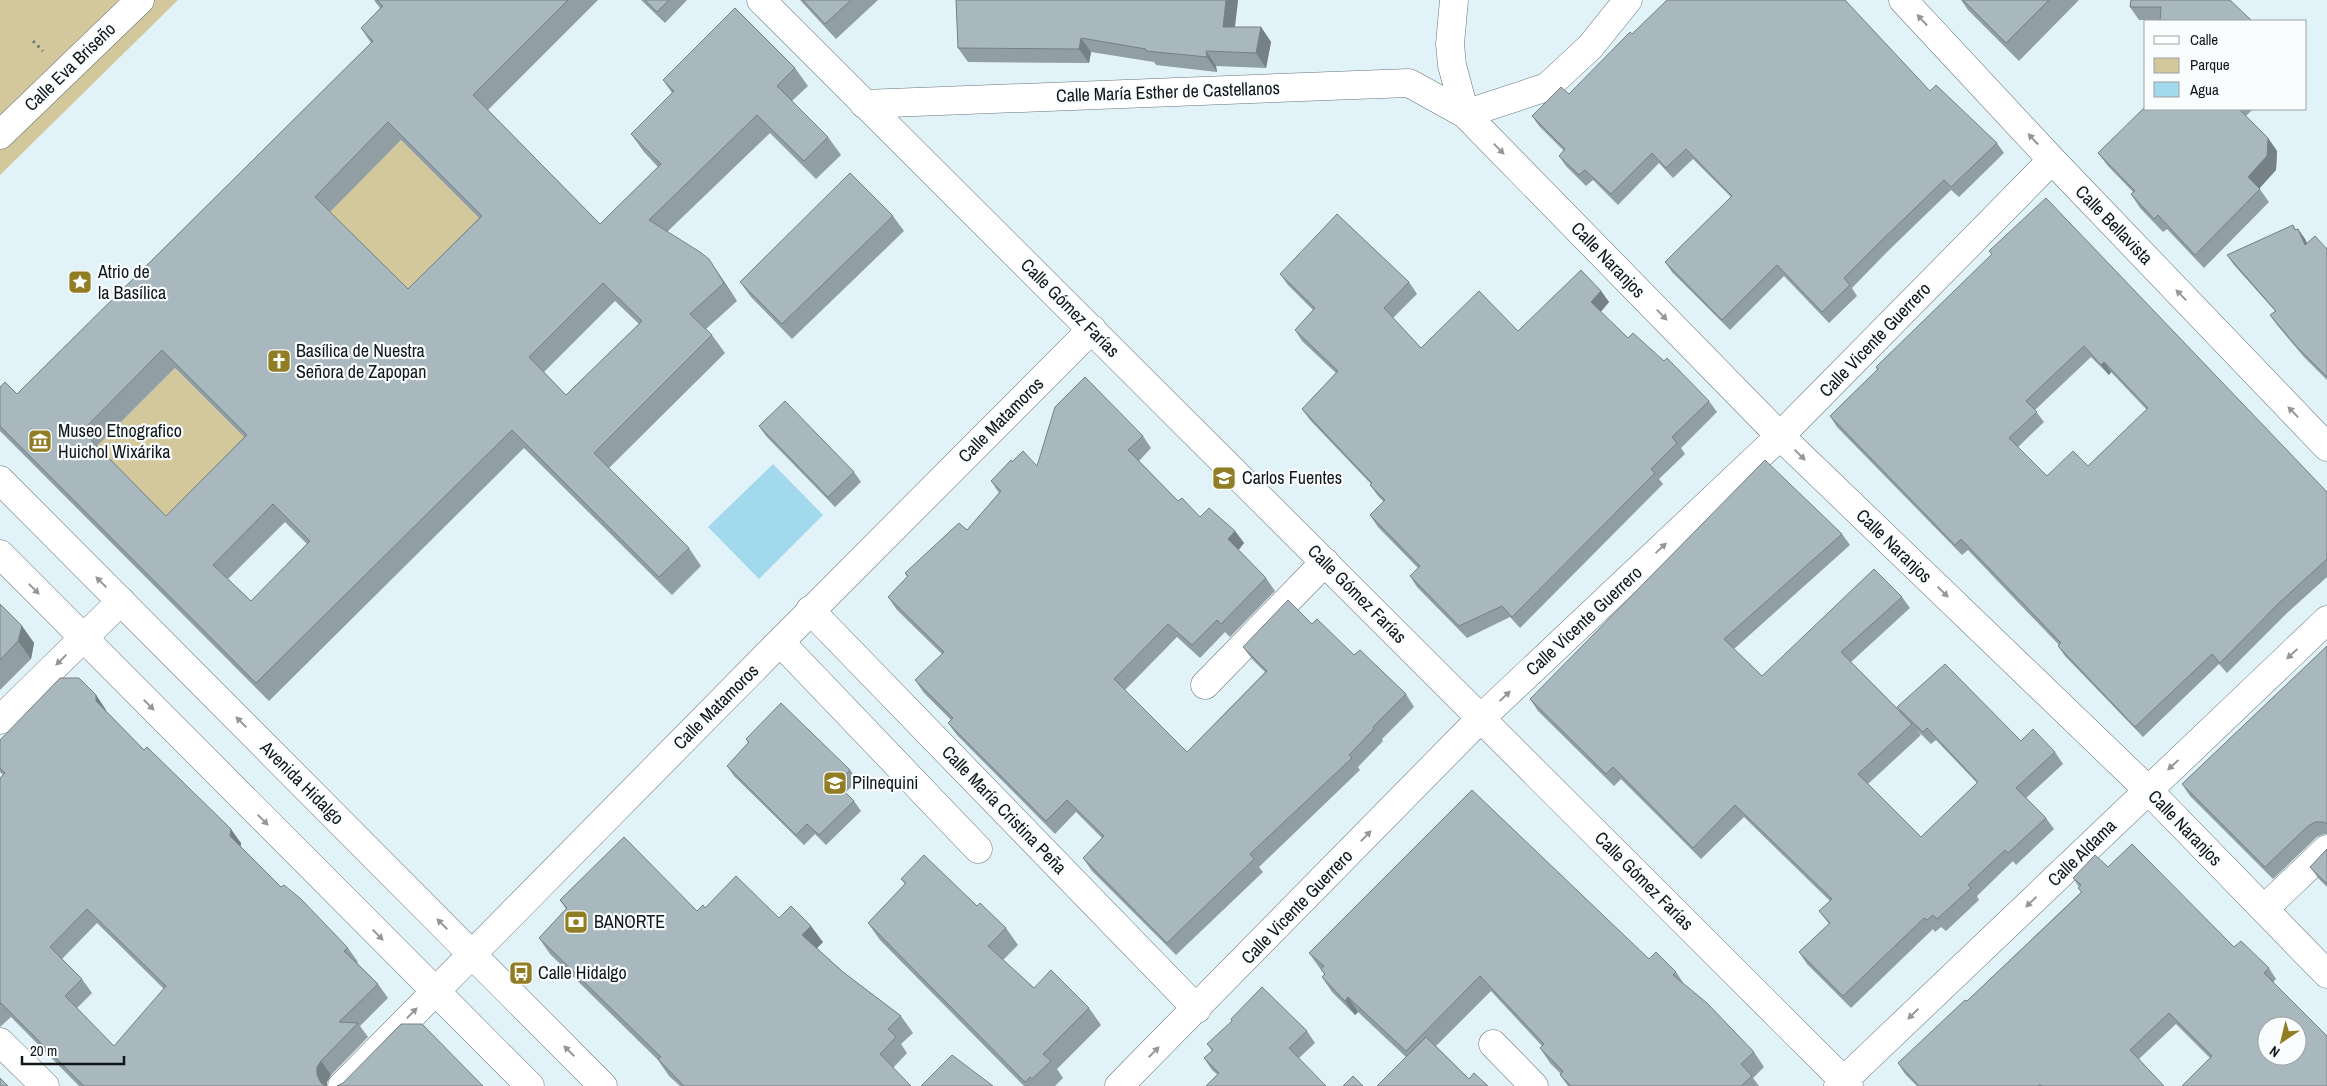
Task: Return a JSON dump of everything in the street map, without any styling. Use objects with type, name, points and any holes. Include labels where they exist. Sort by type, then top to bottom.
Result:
[{"type":"street","name":"Calle Eva Briseño","points":[[0,135],[140,0]]},
{"type":"street","name":"Calle Gómez Farías","points":[[762,0],[864,104],[1481,718],[1844,1084]]},
{"type":"street","points":[[1454,0],[1450,44],[1452,65],[1465,114],[1547,87],[1590,47],[1628,0]]},
{"type":"street","name":"Calle Bellavista","points":[[1903,0],[2052,160],[2327,448]]},
{"type":"street","name":"Calle María Esther de Castellanos","points":[[864,104],[1408,83],[1465,114]]},
{"type":"street","name":"Calle Naranjos","points":[[1465,114],[1780,436],[2148,790],[2327,974]]},
{"type":"street","name":"Calle Vicente Guerrero","points":[[1119,1086],[1481,718],[1780,436],[2052,160]]},
{"type":"street","name":"Calle Matamoros","points":[[342,1086],[810,610],[1092,329]]},
{"type":"street","name":"Avenida Hidalgo","points":[[0,480],[603,1086]]},
{"type":"street","points":[[0,554],[530,1086]]},
{"type":"street","points":[[1205,684],[1325,562]]},
{"type":"street","points":[[0,720],[121,601]]},
{"type":"street","name":"Calle María Cristina Peña","points":[[810,610],[1196,1009]]},
{"type":"street","name":"Calle Aldama","points":[[1844,1084],[2327,620]]},
{"type":"street","points":[[780,642],[978,849]]},
{"type":"street","points":[[2264,909],[2327,849]]},
{"type":"street","points":[[0,1042],[45,1086]]},
{"type":"street","points":[[1493,1044],[1534,1086]]},
{"type":"green space","points":[[0,0],[178,0],[0,175]]},
{"type":"green space","points":[[401,140],[494,233],[421,307],[327,214]]},
{"type":"green space","points":[[175,368],[260,453],[179,534],[94,449]]},
{"type":"water","points":[[773,464],[823,515],[759,579],[708,527]]},
{"type":"building","name":"Basílica de Nuestra Señora de Zapopan","points":[[377,0],[568,0],[473,95],[600,224],[661,164],[631,134],[674,91],[663,80],[735,8],[795,68],[777,86],[828,137],[804,161],[757,115],[649,220],[709,259],[724,283],[690,314],[712,335],[594,453],[689,548],[659,577],[512,430],[256,683],[0,426],[0,387],[5,382],[17,394],[373,41],[361,28],[383,6]],"holes":[[[388,122],[482,216],[408,289],[315,197]],[[603,283],[642,321],[566,395],[529,357]],[[162,350],[247,435],[166,516],[82,431]],[[273,504],[310,541],[251,601],[213,565]]]},
{"type":"building","points":[[645,0],[669,0],[657,12]]},
{"type":"building","points":[[803,0],[851,0],[825,24]]},
{"type":"building","points":[[956,0],[1226,0],[1223,27],[1261,27],[1256,53],[1206,51],[1207,57],[1146,51],[1146,49],[1081,38],[1079,49],[958,48]]},
{"type":"building","points":[[1667,0],[1845,0],[1930,91],[1936,85],[1997,143],[1951,187],[1944,180],[1844,278],[1850,285],[1822,312],[1777,265],[1722,320],[1665,262],[1732,196],[1686,149],[1666,168],[1652,153],[1611,194],[1585,170],[1579,175],[1559,156],[1565,149],[1532,116],[1561,87],[1569,94],[1630,32],[1632,34]]},
{"type":"building","points":[[1963,0],[2049,0],[2006,43]]},
{"type":"building","points":[[2131,0],[2230,0],[2251,20],[2160,20],[2161,7],[2130,7]]},
{"type":"building","points":[[2144,108],[2144,110],[2240,110],[2268,138],[2267,156],[2248,177],[2260,189],[2195,255],[2158,215],[2154,219],[2131,194],[2135,191],[2098,153]]},
{"type":"building","points":[[850,173],[893,216],[782,324],[740,282]]},
{"type":"building","points":[[2046,198],[2327,492],[2327,559],[2280,602],[2220,663],[2212,654],[2135,727],[2058,646],[2061,643],[1961,539],[1955,545],[1830,416],[1878,369],[1876,367],[1992,254],[1989,251]],"holes":[[[2084,346],[2101,365],[2104,362],[2148,408],[2088,466],[2073,451],[2047,476],[2009,438],[2037,412],[2026,401]]]},
{"type":"building","points":[[1337,214],[1409,282],[1384,308],[1421,348],[1479,291],[1518,331],[1581,270],[1601,291],[1591,302],[1628,338],[1633,333],[1664,361],[1667,358],[1709,401],[1672,437],[1677,443],[1651,469],[1655,473],[1512,617],[1502,606],[1459,626],[1410,576],[1420,566],[1370,515],[1385,500],[1370,485],[1372,483],[1302,409],[1338,371],[1295,330],[1315,308],[1280,274]]},
{"type":"building","points":[[2293,225],[2295,230],[2298,229],[2305,245],[2315,236],[2327,249],[2327,377],[2297,347],[2270,315],[2276,311],[2227,255]]},
{"type":"building","points":[[1085,377],[1143,436],[1128,450],[1178,501],[1182,498],[1200,517],[1209,508],[1235,531],[1228,539],[1266,578],[1221,624],[1217,620],[1192,645],[1168,624],[1114,679],[1187,752],[1267,671],[1243,647],[1288,600],[1312,624],[1317,619],[1354,655],[1360,650],[1406,694],[1373,727],[1374,729],[1349,755],[1352,758],[1250,854],[1254,859],[1167,943],[1083,858],[1104,836],[1067,800],[1046,821],[948,723],[953,718],[915,680],[944,652],[888,597],[908,576],[905,573],[959,523],[967,530],[1001,491],[991,481],[1011,460],[1012,462],[1023,451],[1037,466],[1055,407]]},
{"type":"building","points":[[785,401],[854,472],[828,497],[759,426]]},
{"type":"building","points":[[1765,460],[1842,534],[1724,639],[1762,676],[1874,569],[1902,597],[1841,652],[1912,724],[1858,774],[1921,837],[1978,782],[1927,728],[1923,732],[1897,707],[1945,664],[2021,741],[2033,729],[2055,752],[2016,788],[2046,818],[2008,853],[2005,850],[1968,885],[1971,888],[1937,919],[1933,915],[1927,920],[1924,918],[1843,996],[1799,952],[1830,923],[1819,911],[1832,899],[1735,805],[1693,848],[1613,767],[1606,774],[1530,699]]},
{"type":"building","points":[[0,604],[22,626],[18,641],[0,660]]},
{"type":"building","points":[[2327,646],[2327,824],[2315,822],[2308,826],[2265,867],[2182,784]]},
{"type":"building","points":[[60,678],[79,678],[96,695],[96,701],[144,750],[147,747],[231,829],[230,836],[281,887],[284,885],[301,899],[348,948],[344,951],[378,984],[339,1022],[358,1023],[317,1067],[317,1075],[321,1083],[326,1086],[84,1086],[0,1004],[0,778],[5,773],[0,768],[0,740]],"holes":[[[87,909],[166,986],[114,1046],[65,996],[82,979],[50,947]]]},
{"type":"building","points":[[781,703],[850,770],[837,784],[854,801],[819,835],[807,824],[796,835],[727,766],[749,742],[746,739]]},
{"type":"building","points":[[1472,790],[1649,959],[1656,952],[1676,972],[1673,975],[1707,1003],[1754,1052],[1741,1064],[1752,1076],[1741,1086],[1571,1086],[1560,1075],[1563,1071],[1540,1048],[1544,1044],[1480,976],[1406,1051],[1348,997],[1345,1001],[1322,977],[1325,974],[1321,969],[1324,966],[1309,953]]},
{"type":"building","points":[[624,837],[697,911],[703,905],[705,908],[736,876],[779,918],[791,906],[811,926],[802,935],[843,972],[901,1016],[888,1029],[896,1037],[880,1054],[911,1086],[684,1086],[658,1059],[661,1057],[539,938],[567,908],[560,900]]},
{"type":"building","points":[[2132,844],[2234,947],[2241,941],[2269,968],[2264,973],[2307,1016],[2327,1036],[2327,1086],[2182,1086],[2212,1056],[2169,1013],[2130,1050],[2164,1086],[2041,1086],[2040,1084],[2038,1086],[1919,1086],[1898,1063],[1965,1000],[1967,1001],[2082,892],[2078,888],[2081,885],[2073,878],[2095,855],[2108,867]]},
{"type":"building","points":[[2327,849],[2327,884],[2310,867]]},
{"type":"building","points":[[924,855],[977,906],[980,903],[1006,928],[988,946],[1034,988],[1051,970],[1089,1008],[1043,1054],[1051,1061],[1032,1079],[1030,1077],[1025,1082],[868,923],[906,883],[901,879]]},
{"type":"building","points":[[1262,987],[1307,1031],[1289,1048],[1326,1086],[1206,1086],[1219,1073],[1204,1058],[1213,1050],[1207,1044],[1232,1021],[1231,1019]]},
{"type":"building","points":[[401,1024],[422,1024],[483,1086],[337,1086],[343,1083]]},
{"type":"building","points":[[1426,1037],[1469,1079],[1474,1073],[1488,1086],[1377,1086]]},
{"type":"building","points":[[952,1055],[993,1086],[921,1086]]},
{"type":"building","points":[[1353,1076],[1363,1086],[1343,1086]]},
{"type":"building","points":[[0,1078],[8,1086],[0,1086]]},
{"type":"place","name":"Atrio de la Basílica","points":[[80,282]]},
{"type":"place","name":"Basílica de Nuestra Señora de Zapopan","points":[[279,361]]},
{"type":"place","name":"Museo Etnografico Huichol Wixárika","points":[[40,441]]},
{"type":"place","name":"Carlos Fuentes","points":[[1224,478]]},
{"type":"place","name":"Pilnequini","points":[[835,783]]},
{"type":"place","name":"BANORTE","points":[[576,922]]},
{"type":"place","name":"Calle Hidalgo","points":[[521,973]]}]
